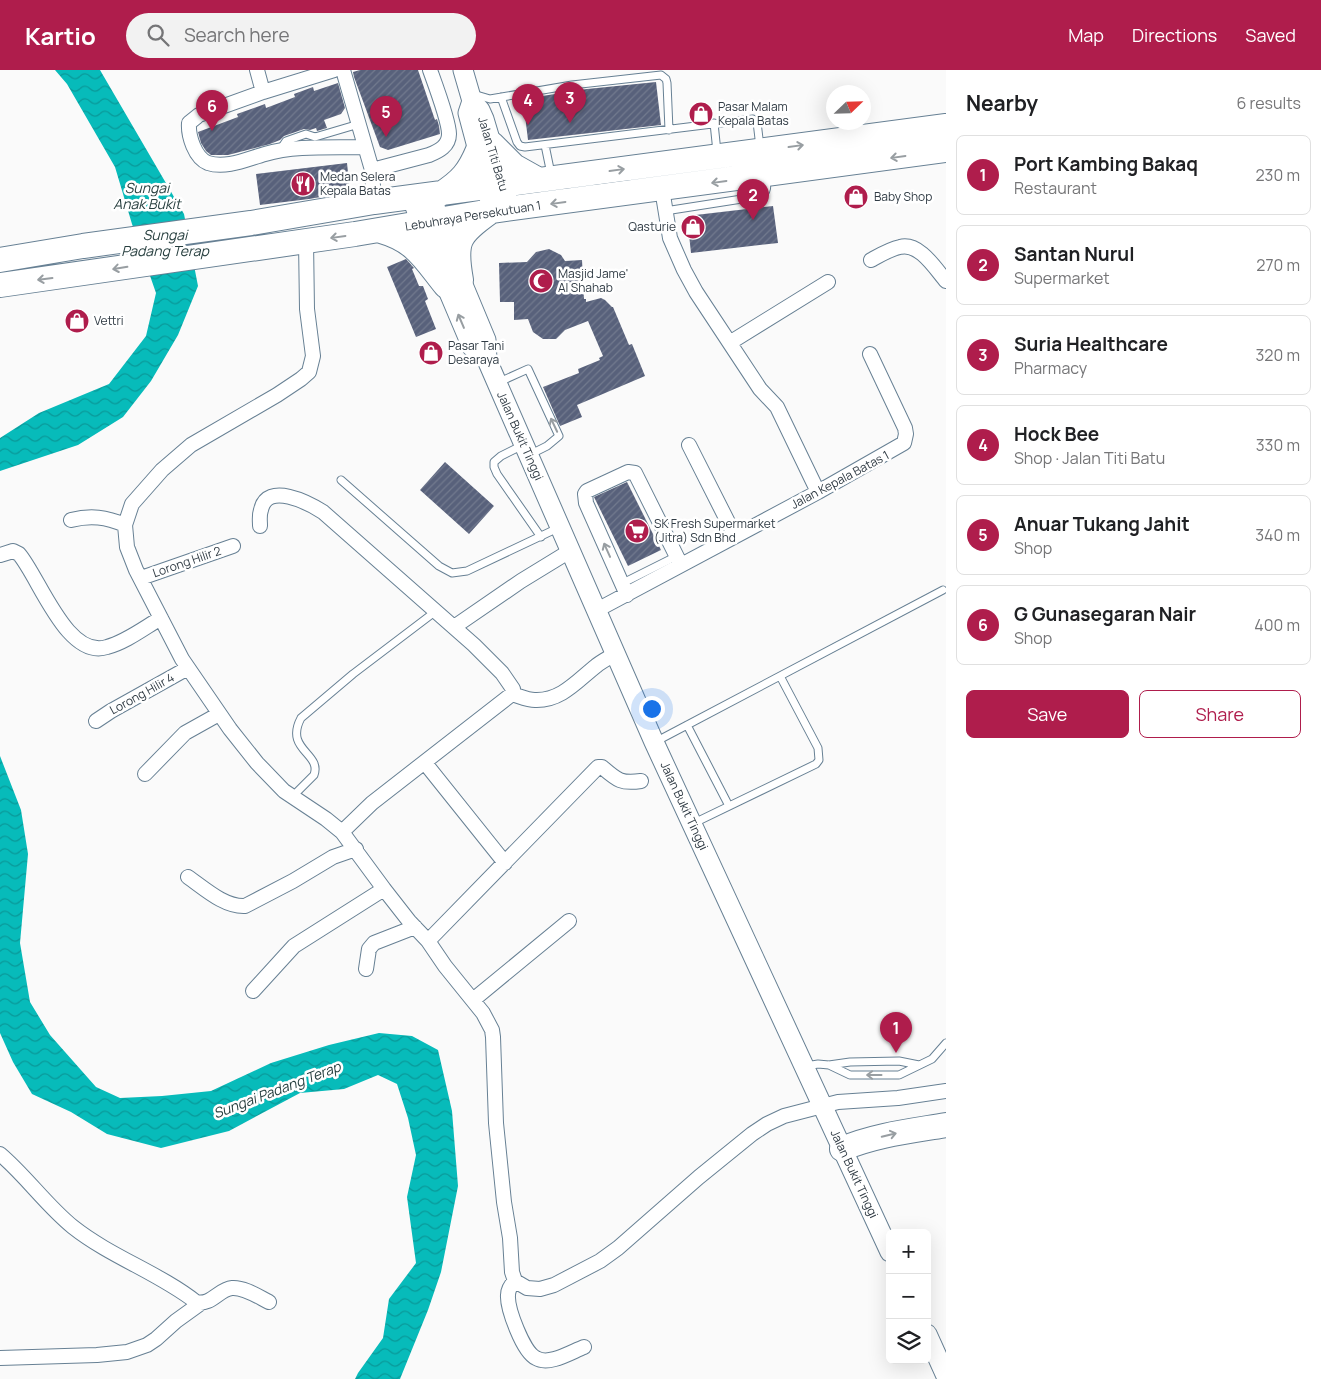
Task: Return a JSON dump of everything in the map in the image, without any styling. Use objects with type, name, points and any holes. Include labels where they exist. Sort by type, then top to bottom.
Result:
[{"type":"highway","name":"Lebuhraya Persekutuan 1","points":[[0,260],[83,246],[251,223],[374,202],[946,126]]},
{"type":"highway","points":[[428,196],[453,186],[466,174],[485,147],[514,166],[545,179]]},
{"type":"highway","name":"Lebuhraya Persekutuan 1","points":[[0,285],[306,241],[500,210],[664,200],[766,175],[946,150]]},
{"type":"highway","points":[[454,283],[458,242],[469,227],[500,210]]},
{"type":"highway","points":[[378,230],[398,235],[418,250],[454,283]]},
{"type":"highway","points":[[846,1157],[855,1144],[895,1133],[946,1125]]},
{"type":"highway","points":[[846,1157],[862,1158],[901,1148],[946,1141]]},
{"type":"main road","name":"Jalan Titi Batu","points":[[463,70],[471,97],[468,113],[485,147],[500,210]]},
{"type":"main road","name":"Jalan Bukit Tinggi","points":[[428,196],[430,222],[454,283],[486,340],[487,360],[570,551],[654,742],[886,1244]]},
{"type":"main road","points":[[931,1343],[946,1376]]},
{"type":"street","points":[[257,70],[263,92]]},
{"type":"street","points":[[334,70],[263,92],[199,115],[189,124],[192,143],[201,160],[209,164],[218,165],[231,164],[280,151],[365,147]]},
{"type":"street","points":[[343,70],[372,170],[374,202]]},
{"type":"street","points":[[372,170],[438,152],[447,142],[449,134],[430,70]]},
{"type":"street","points":[[664,200],[670,238],[684,270],[696,292],[731,342],[760,389],[777,407],[818,492]]},
{"type":"street","points":[[306,241],[307,309],[313,356],[308,372],[282,392],[216,430],[186,450],[162,470],[132,504],[125,525],[127,547],[132,563],[188,668],[219,714],[268,776],[292,797],[342,832],[384,889],[428,941],[445,966],[487,1019],[492,1030],[496,1123],[504,1202],[510,1238],[512,1272],[515,1281],[527,1288],[540,1289],[554,1285],[600,1261],[758,1130],[793,1112],[838,1102],[898,1098],[946,1091]]},
{"type":"street","points":[[871,260],[898,247],[906,246],[919,252],[946,281]]},
{"type":"street","points":[[731,342],[828,282]]},
{"type":"street","name":"Jalan Kepala Batas 1","points":[[597,610],[624,589],[679,561],[735,536],[898,448],[906,440],[905,428],[870,354]]},
{"type":"street","points":[[689,445],[735,536]]},
{"type":"street","points":[[624,589],[586,503],[585,494],[587,491],[628,472],[635,473],[679,561]]},
{"type":"street","points":[[260,526],[262,505],[275,496],[290,496],[313,505],[337,522],[474,645],[502,674],[513,689],[512,694],[372,803],[342,832]]},
{"type":"street","points":[[71,520],[84,517],[103,517],[125,525]]},
{"type":"street","name":"Lorong Hilir 2","points":[[141,578],[233,546]]},
{"type":"street","points":[[0,554],[13,551],[24,560],[61,623],[75,637],[91,647],[98,649],[106,648],[128,638],[162,618]]},
{"type":"street","points":[[454,627],[521,581],[570,551]]},
{"type":"street","points":[[512,694],[532,700],[549,699],[557,696],[616,653]]},
{"type":"street","name":"Lorong Hilir 4","points":[[96,721],[188,668]]},
{"type":"street","points":[[145,774],[185,733],[219,714]]},
{"type":"street","points":[[425,763],[504,863]]},
{"type":"street","points":[[428,941],[598,768],[602,767],[614,778],[626,783],[641,781]]},
{"type":"street","points":[[188,877],[222,900],[238,907],[245,906],[286,886],[333,857],[356,849]]},
{"type":"street","points":[[253,990],[294,946],[384,889]]},
{"type":"street","points":[[473,1000],[569,921]]},
{"type":"street","points":[[366,969],[369,949],[374,943],[414,926]]},
{"type":"street","points":[[0,1154],[72,1226],[104,1248],[201,1304]]},
{"type":"street","points":[[515,1281],[510,1286],[508,1295],[509,1306],[519,1334],[530,1354],[536,1359],[551,1359],[584,1347]]},
{"type":"street","points":[[0,1358],[97,1355],[127,1352],[152,1342],[176,1321],[201,1304],[232,1288],[269,1302]]},
{"type":"lane","points":[[471,97],[490,99],[572,85],[661,75],[664,76],[667,83],[670,130]]},
{"type":"lane","points":[[501,97],[514,136],[520,146],[544,145],[670,130],[741,119],[755,120],[760,151]]},
{"type":"lane","points":[[714,123],[718,156]]},
{"type":"lane","points":[[280,151],[286,141],[306,134],[315,137],[359,124]]},
{"type":"lane","points":[[544,145],[545,179]]},
{"type":"lane","points":[[497,383],[528,369],[559,436],[547,446],[501,456],[494,462],[497,474],[541,537]]},
{"type":"lane","points":[[341,480],[439,566],[452,573],[467,571],[560,527]]},
{"type":"lane","points":[[654,742],[943,590]]},
{"type":"lane","points":[[292,797],[315,772],[314,763],[296,739],[300,718],[353,674],[436,611]]},
{"type":"lane","points":[[692,824],[816,764],[819,760],[818,748],[780,676]]},
{"type":"lane","points":[[687,725],[729,806]]},
{"type":"lane","points":[[829,1065],[850,1075],[900,1075],[932,1059],[946,1043]]},
{"type":"lane","points":[[804,1067],[813,1064],[829,1065],[850,1062],[899,1061],[919,1065]]},
{"type":"water","name":"Sungai Padang Terap","points":[[55,70],[100,70],[184,214],[198,286],[178,335],[151,381],[123,417],[78,445],[0,471],[0,438],[39,413],[109,384],[146,336],[156,293],[115,167],[67,84]]},
{"type":"water","name":"Sungai Padang Terap","points":[[0,756],[21,810],[28,854],[20,943],[30,1002],[50,1035],[96,1087],[120,1098],[211,1091],[271,1063],[329,1045],[379,1033],[412,1036],[438,1050],[452,1111],[458,1186],[441,1272],[400,1379],[355,1379],[383,1338],[389,1299],[416,1263],[407,1197],[416,1155],[408,1118],[397,1084],[378,1075],[344,1089],[300,1093],[229,1131],[161,1148],[107,1134],[71,1112],[32,1094],[13,1062],[0,1033]]},
{"type":"building","points":[[360,70],[418,70],[435,120],[437,119],[440,134],[388,150],[380,147],[354,77],[353,72]]},
{"type":"building","points":[[656,82],[661,125],[528,140],[523,99],[587,89]]},
{"type":"building","points":[[338,83],[345,108],[341,114],[324,120],[327,128],[317,131],[316,128],[304,129],[284,136],[270,144],[228,155],[211,155],[201,143],[198,132],[238,117],[237,114],[265,104],[266,108],[295,97],[294,94],[313,87],[314,91]]},
{"type":"building","name":"Medan Selera Kepala Batas","points":[[347,163],[350,192],[260,205],[256,174]]},
{"type":"building","points":[[773,206],[778,243],[691,253],[687,216]]},
{"type":"building","points":[[549,249],[561,255],[565,261],[582,260],[584,299],[586,299],[586,302],[601,298],[613,307],[629,345],[632,344],[645,376],[577,405],[582,417],[560,426],[543,387],[579,373],[578,369],[600,360],[599,358],[603,356],[588,321],[565,330],[556,339],[543,339],[533,332],[528,319],[514,320],[514,302],[500,302],[499,263],[527,262],[536,252]]},
{"type":"building","points":[[406,259],[414,268],[412,269],[419,286],[423,286],[428,299],[425,301],[436,329],[416,337],[387,267]]},
{"type":"building","points":[[445,462],[494,506],[469,534],[420,490]]},
{"type":"building","points":[[627,482],[661,550],[628,566],[594,497]]},
{"type":"place","name":"Pasar Malam Kepala Batas","points":[[701,114]]},
{"type":"place","name":"Suria Healthcare","points":[[570,123]]},
{"type":"place","name":"Hock Bee","points":[[528,125]]},
{"type":"place","name":"G Gunasegaran Nair","points":[[212,131]]},
{"type":"place","name":"Anuar Tukang Jahit","points":[[386,137]]},
{"type":"place","name":"Medan Selera Kepala Batas","points":[[303,184]]},
{"type":"place","name":"Baby Shop","points":[[856,197]]},
{"type":"place","name":"Santan Nurul","points":[[753,220]]},
{"type":"place","name":"Qasturie","points":[[693,227]]},
{"type":"place","name":"Masjid Jame' Al Shahab","points":[[541,281]]},
{"type":"place","name":"Vettri","points":[[77,321]]},
{"type":"place","name":"Pasar Tani Desaraya","points":[[431,353]]},
{"type":"place","name":"SK Fresh Supermarket (Jitra) Sdn Bhd","points":[[637,531]]},
{"type":"place","name":"Port Kambing Bakaq","points":[[896,1053]]},
{"type":"water label","name":"Sungai Anak Bukit","points":[[147,196]]}]
